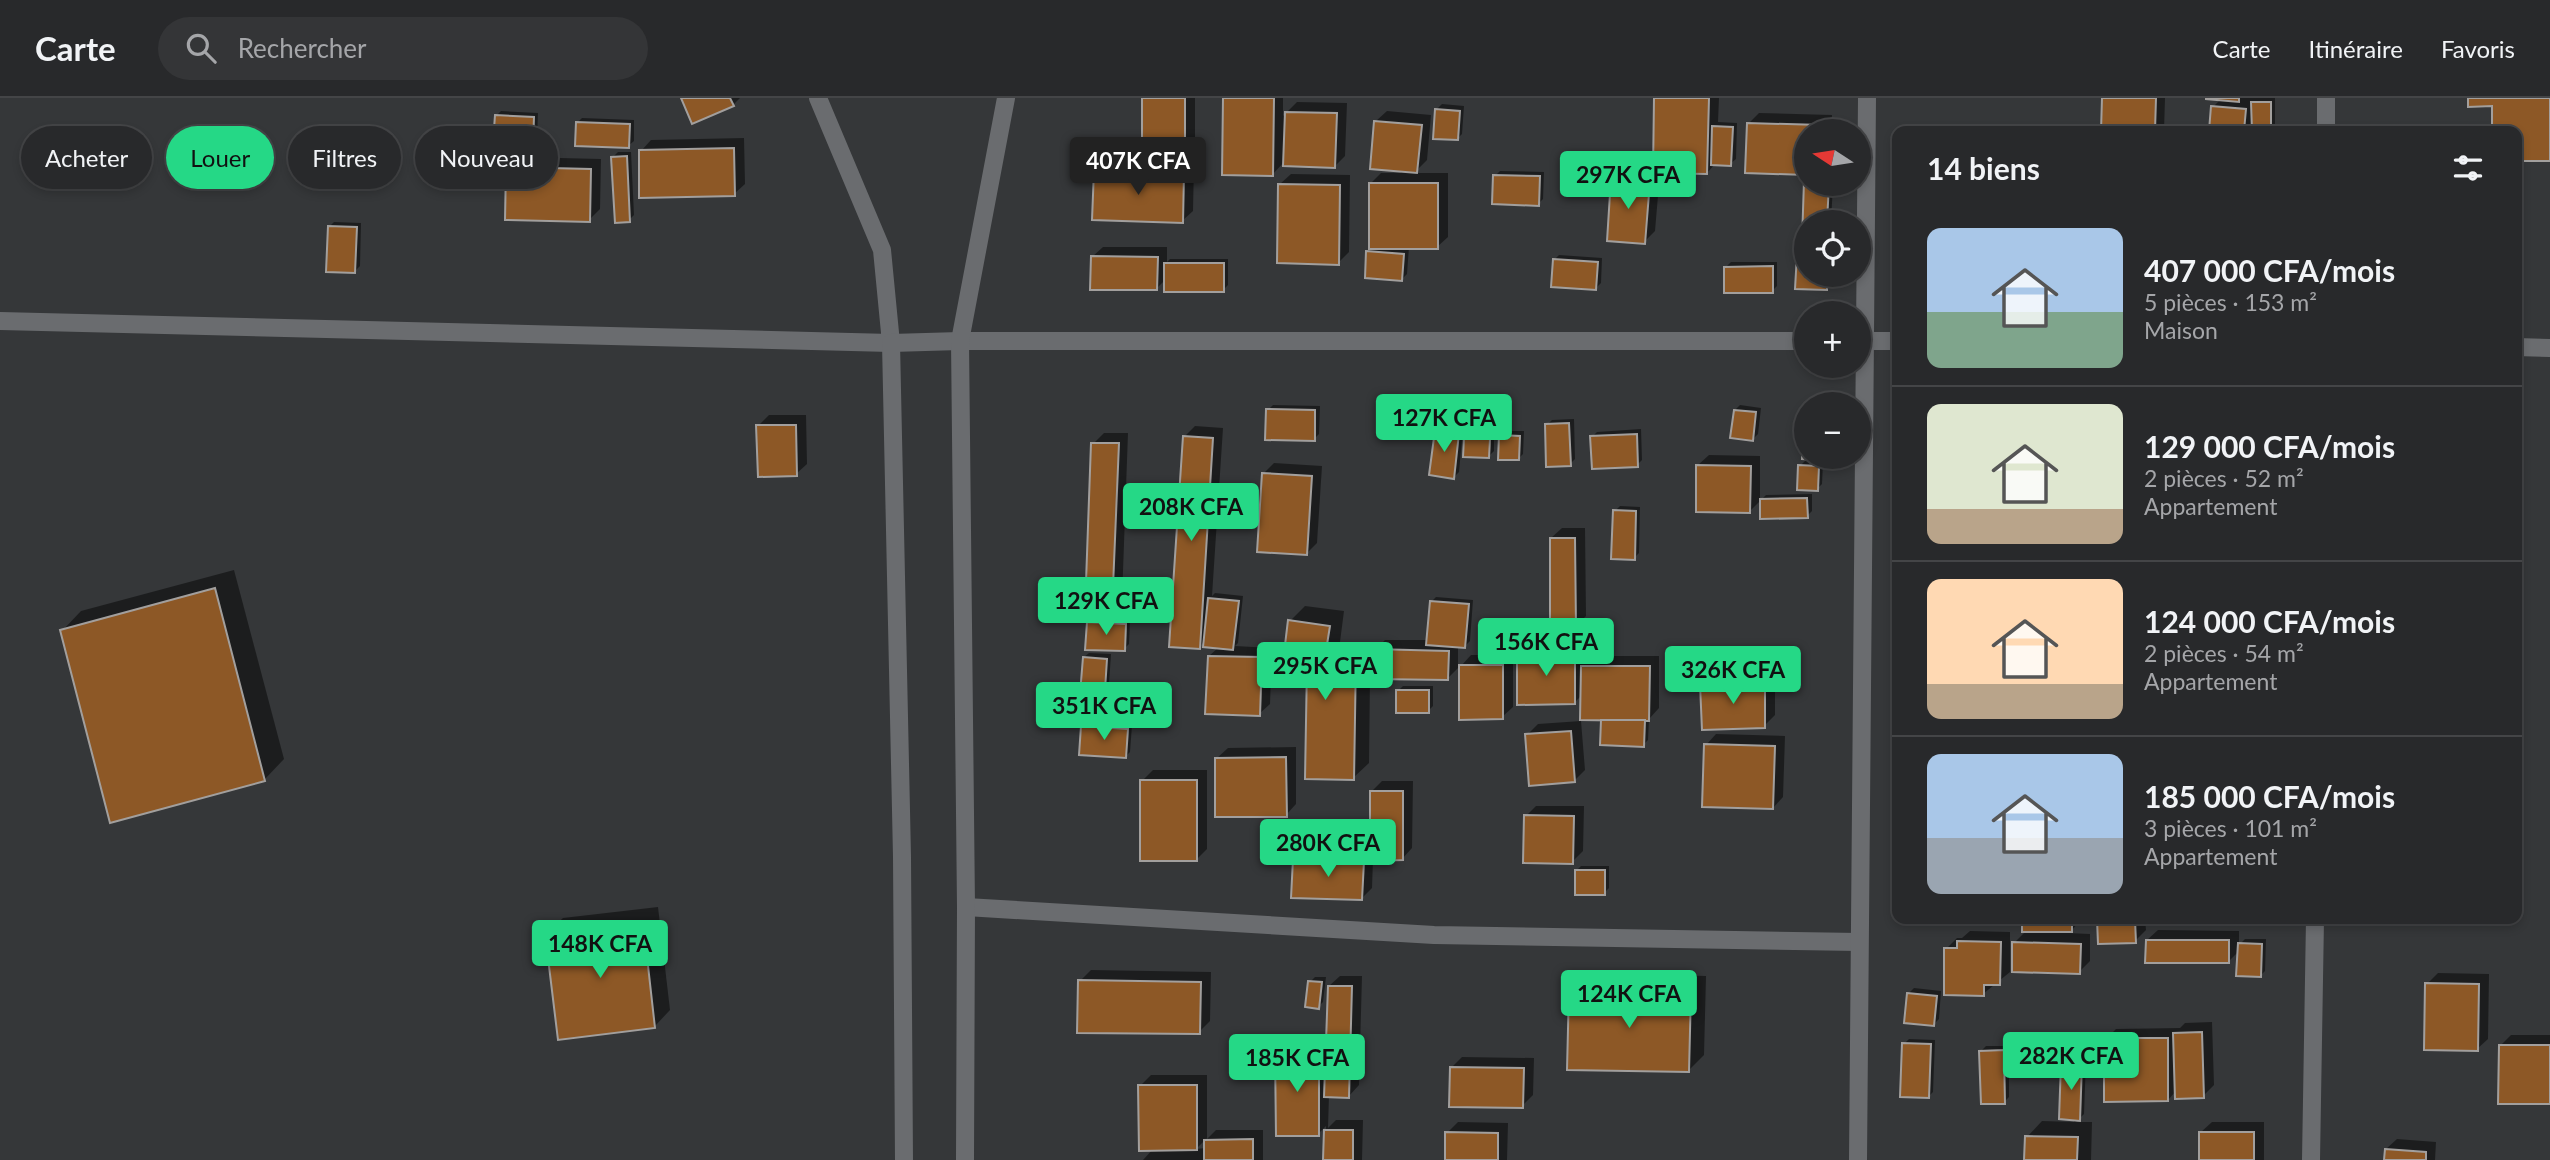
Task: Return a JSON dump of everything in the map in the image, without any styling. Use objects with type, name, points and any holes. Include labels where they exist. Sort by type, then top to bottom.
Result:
[{"type":"street","points":[[818,98],[882,250],[891,343],[902,843],[904,1160]]},
{"type":"street","points":[[965,1160],[966,907],[960,341],[1006,98]]},
{"type":"street","points":[[1863,301],[1867,98]]},
{"type":"street","points":[[2326,98],[2326,126]]},
{"type":"street","points":[[0,321],[891,343],[1794,341]]},
{"type":"street","points":[[1871,341],[1892,341]]},
{"type":"street","points":[[2522,347],[2550,348]]},
{"type":"street","points":[[1857,1160],[1862,378]]},
{"type":"street","points":[[966,907],[1434,935],[1859,942]]},
{"type":"street","points":[[2311,1160],[2315,924]]},
{"type":"building","points":[[681,98],[730,98],[734,106],[692,124]]},
{"type":"building","points":[[1142,98],[1185,98],[1185,164],[1142,164]]},
{"type":"building","points":[[1223,98],[1274,98],[1273,176],[1222,175]]},
{"type":"building","points":[[1654,98],[1709,98],[1707,174],[1653,173]]},
{"type":"building","points":[[2102,98],[2156,98],[2155,126],[2101,126]]},
{"type":"building","points":[[2239,98],[2239,102],[2206,99]]},
{"type":"building","points":[[2468,98],[2550,98],[2550,161],[2522,161],[2522,126],[2492,126],[2492,106],[2468,107]]},
{"type":"building","points":[[2251,102],[2271,102],[2271,126],[2252,126]]},
{"type":"building","points":[[2211,106],[2246,109],[2244,126],[2209,126]]},
{"type":"building","points":[[1435,109],[1460,111],[1458,140],[1433,139]]},
{"type":"building","points":[[1285,112],[1337,113],[1335,168],[1283,166]]},
{"type":"building","points":[[495,115],[534,117],[534,126],[494,126]]},
{"type":"building","points":[[1374,121],[1422,125],[1417,173],[1370,169]]},
{"type":"building","points":[[576,122],[630,124],[629,148],[575,146]]},
{"type":"building","points":[[1747,123],[1794,124],[1794,175],[1745,173]]},
{"type":"building","points":[[1712,126],[1733,127],[1731,166],[1711,165]]},
{"type":"building","points":[[734,148],[735,196],[639,198],[639,150]]},
{"type":"building","points":[[627,156],[630,222],[615,223],[611,157]]},
{"type":"building","points":[[558,168],[591,169],[590,222],[505,220],[506,189],[558,189]]},
{"type":"building","points":[[1094,170],[1184,173],[1183,223],[1092,220]]},
{"type":"building","points":[[1493,175],[1540,176],[1539,206],[1492,204]]},
{"type":"building","points":[[1611,178],[1650,181],[1645,244],[1607,241]]},
{"type":"building","points":[[1369,183],[1438,183],[1438,249],[1369,249]]},
{"type":"building","points":[[1278,184],[1340,185],[1339,265],[1277,263]]},
{"type":"building","points":[[1804,196],[1828,196],[1828,210],[1803,210]]},
{"type":"building","points":[[328,226],[357,227],[355,273],[326,272]]},
{"type":"building","points":[[1366,251],[1404,254],[1402,281],[1365,278]]},
{"type":"building","points":[[1091,256],[1158,257],[1157,290],[1090,290]]},
{"type":"building","points":[[1553,259],[1598,262],[1596,290],[1551,287]]},
{"type":"building","points":[[1164,263],[1224,263],[1224,292],[1164,292]]},
{"type":"building","points":[[1773,266],[1773,293],[1724,293],[1724,267]]},
{"type":"building","points":[[1795,287],[1827,287],[1827,290]]},
{"type":"building","points":[[1433,406],[1458,407],[1457,426],[1433,425]]},
{"type":"building","points":[[1266,409],[1315,410],[1315,441],[1265,440]]},
{"type":"building","points":[[1734,410],[1756,412],[1753,441],[1730,438]]},
{"type":"building","points":[[1569,423],[1571,466],[1546,467],[1545,424]]},
{"type":"building","points":[[756,425],[796,425],[797,476],[758,477]]},
{"type":"building","points":[[1435,430],[1459,433],[1454,479],[1429,475]]},
{"type":"building","points":[[1637,434],[1638,467],[1592,469],[1590,436]]},
{"type":"building","points":[[1499,435],[1520,436],[1519,460],[1498,460]]},
{"type":"building","points":[[1183,436],[1213,438],[1200,649],[1169,647]]},
{"type":"building","points":[[1464,438],[1490,439],[1489,458],[1463,457]]},
{"type":"building","points":[[1091,443],[1119,443],[1112,611],[1085,610]]},
{"type":"building","points":[[1696,465],[1751,466],[1750,513],[1696,512]]},
{"type":"building","points":[[1798,469],[1819,469],[1818,491],[1797,490]]},
{"type":"building","points":[[1262,473],[1312,476],[1307,555],[1257,552]]},
{"type":"building","points":[[1807,498],[1808,518],[1760,519],[1760,499]]},
{"type":"building","points":[[1613,510],[1636,511],[1635,560],[1611,559]]},
{"type":"building","points":[[1550,538],[1575,538],[1576,628],[1550,629]]},
{"type":"building","points":[[215,588],[265,781],[110,823],[60,630]]},
{"type":"building","points":[[1208,598],[1239,601],[1233,650],[1203,647]]},
{"type":"building","points":[[1430,601],[1469,604],[1465,648],[1426,645]]},
{"type":"building","points":[[1288,620],[1330,626],[1325,657],[1356,656],[1354,780],[1305,779],[1307,665],[1283,662]]},
{"type":"building","points":[[1087,622],[1126,624],[1125,651],[1085,650]]},
{"type":"building","points":[[1372,649],[1449,651],[1448,680],[1372,679]]},
{"type":"building","points":[[1575,652],[1575,704],[1517,705],[1517,653]]},
{"type":"building","points":[[1764,655],[1765,682],[1700,684],[1700,657]]},
{"type":"building","points":[[1208,656],[1262,657],[1260,716],[1205,714]]},
{"type":"building","points":[[1083,657],[1107,659],[1103,721],[1078,719]]},
{"type":"building","points":[[1459,665],[1503,665],[1503,719],[1459,720]]},
{"type":"building","points":[[1581,666],[1650,666],[1649,721],[1580,720]]},
{"type":"building","points":[[1765,682],[1765,728],[1702,730],[1700,684]]},
{"type":"building","points":[[1396,690],[1429,690],[1429,713],[1396,713]]},
{"type":"building","points":[[1601,720],[1645,720],[1644,747],[1600,745]]},
{"type":"building","points":[[1081,726],[1128,729],[1126,758],[1079,755]]},
{"type":"building","points":[[1571,731],[1575,782],[1529,786],[1525,734]]},
{"type":"building","points":[[1704,744],[1775,746],[1773,809],[1702,807]]},
{"type":"building","points":[[1286,757],[1287,817],[1215,817],[1215,758]]},
{"type":"building","points":[[1140,780],[1197,780],[1197,861],[1140,861]]},
{"type":"building","points":[[1370,791],[1403,791],[1403,860],[1370,861]]},
{"type":"building","points":[[1524,815],[1574,816],[1573,864],[1523,863]]},
{"type":"building","points":[[1293,859],[1364,861],[1362,900],[1291,898]]},
{"type":"building","points":[[1575,870],[1605,870],[1605,895],[1575,895]]},
{"type":"building","points":[[643,921],[655,1028],[558,1040],[545,933]]},
{"type":"building","points":[[2022,924],[2072,924],[2072,932],[2022,932]]},
{"type":"building","points":[[2097,924],[2135,924],[2136,943],[2098,944]]},
{"type":"building","points":[[2146,940],[2229,940],[2229,963],[2145,963]]},
{"type":"building","points":[[1957,941],[2001,942],[2000,985],[1984,985],[1984,996],[1944,995],[1944,948],[1957,948]]},
{"type":"building","points":[[2012,942],[2081,944],[2080,974],[2012,972]]},
{"type":"building","points":[[2238,943],[2262,944],[2261,977],[2236,976]]},
{"type":"building","points":[[1078,980],[1201,982],[1200,1034],[1077,1033]]},
{"type":"building","points":[[1308,981],[1322,982],[1319,1009],[1305,1007]]},
{"type":"building","points":[[2425,983],[2479,984],[2478,1051],[2424,1050]]},
{"type":"building","points":[[1328,986],[1352,986],[1349,1098],[1324,1097]]},
{"type":"building","points":[[1569,988],[1691,991],[1689,1072],[1567,1070]]},
{"type":"building","points":[[1907,993],[1937,996],[1934,1026],[1904,1023]]},
{"type":"building","points":[[2202,1032],[2204,1098],[2175,1099],[2173,1033]]},
{"type":"building","points":[[2104,1038],[2168,1038],[2168,1101],[2104,1102]]},
{"type":"building","points":[[1902,1043],[1931,1044],[1929,1098],[1900,1097]]},
{"type":"building","points":[[2499,1045],[2550,1045],[2550,1104],[2498,1104]]},
{"type":"building","points":[[2004,1050],[2005,1104],[1981,1104],[1979,1051]]},
{"type":"building","points":[[2026,1050],[2026,1072],[2008,1073],[2008,1051]]},
{"type":"building","points":[[1275,1052],[1319,1052],[1319,1136],[1276,1136]]},
{"type":"building","points":[[2061,1063],[2082,1063],[2080,1121],[2059,1119]]},
{"type":"building","points":[[1450,1067],[1524,1068],[1523,1108],[1449,1107]]},
{"type":"building","points":[[1138,1085],[1197,1085],[1197,1150],[1139,1151]]},
{"type":"building","points":[[1324,1130],[1353,1130],[1353,1160],[1323,1160]]},
{"type":"building","points":[[1445,1132],[1498,1133],[1498,1160],[1445,1160]]},
{"type":"building","points":[[2199,1132],[2254,1132],[2254,1160],[2199,1160]]},
{"type":"building","points":[[2025,1136],[2078,1137],[2077,1160],[2024,1160]]},
{"type":"building","points":[[1253,1139],[1253,1160],[1204,1160],[1204,1140]]},
{"type":"building","points":[[2385,1149],[2426,1152],[2426,1160],[2384,1160]]}]
